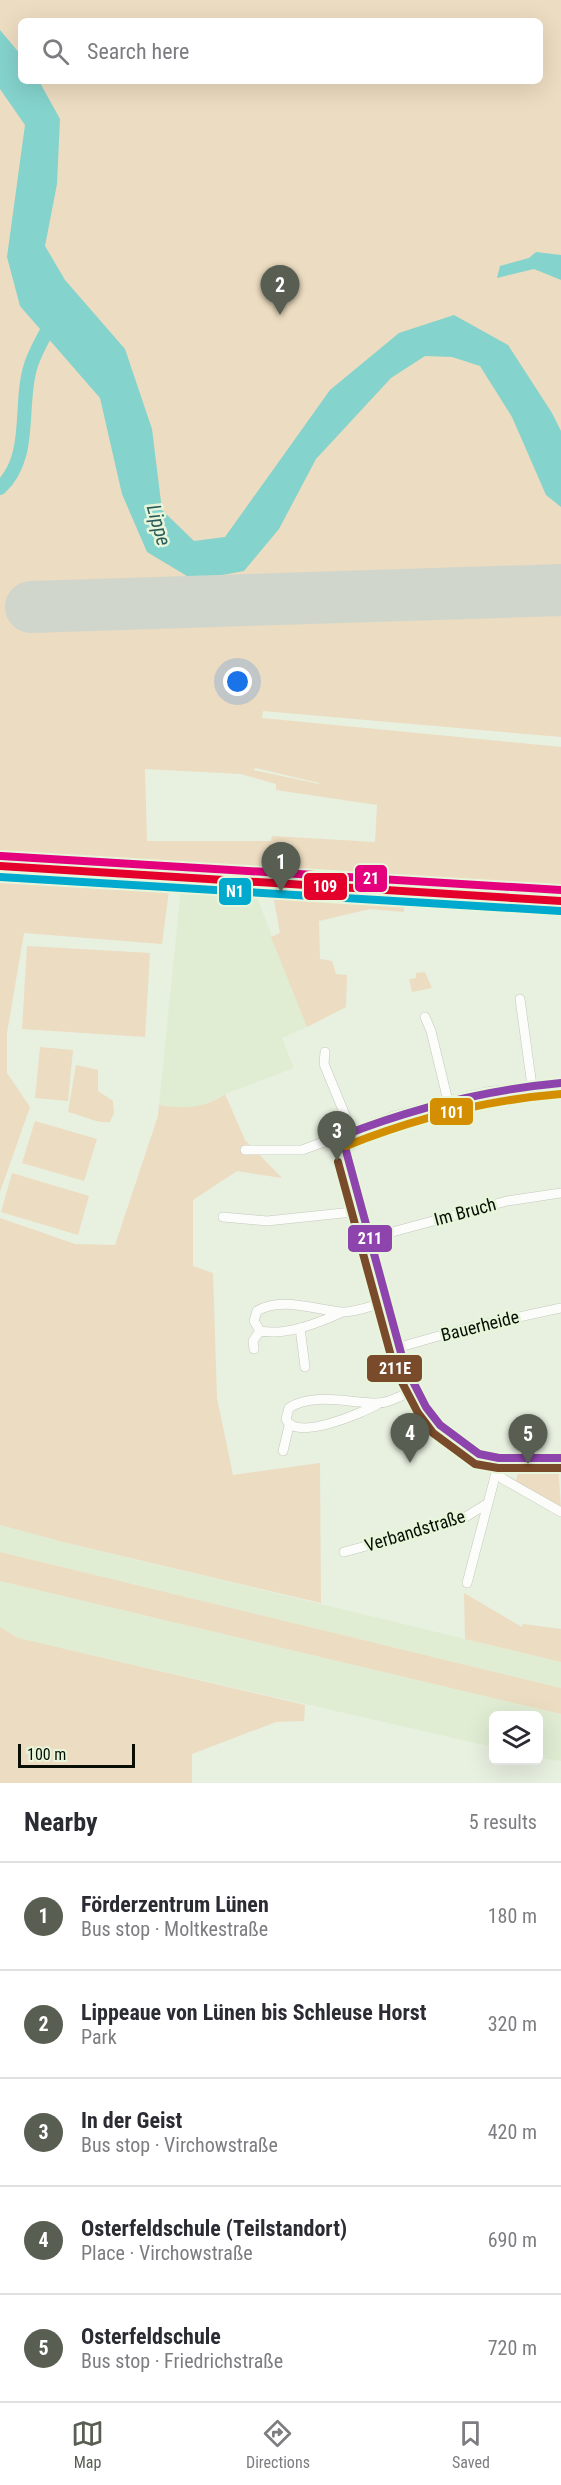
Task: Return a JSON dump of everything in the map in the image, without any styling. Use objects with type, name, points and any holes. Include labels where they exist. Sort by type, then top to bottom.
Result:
[{"type":"street","points":[[0,866],[561,901]]},
{"type":"street","points":[[520,999],[532,1086]]},
{"type":"street","points":[[425,1017],[431,1031],[448,1101]]},
{"type":"street","points":[[325,1052],[324,1064],[352,1132]]},
{"type":"street","points":[[245,1150],[303,1150],[448,1101],[561,1083]]},
{"type":"street","points":[[342,1136],[387,1302],[415,1390],[440,1425],[470,1449],[490,1457],[561,1458]]},
{"type":"street","name":"Im Bruch","points":[[370,1238],[507,1200],[561,1193]]},
{"type":"street","points":[[223,1217],[267,1221],[362,1211]]},
{"type":"street","points":[[343,1312],[301,1305],[266,1308],[257,1311],[253,1317],[254,1325],[260,1331],[300,1328],[343,1312],[387,1302]]},
{"type":"street","name":"Bauerheide","points":[[400,1347],[462,1329],[561,1308]]},
{"type":"street","points":[[300,1328],[305,1367]]},
{"type":"street","points":[[254,1349],[253,1341],[260,1331]]},
{"type":"street","points":[[289,1426],[317,1426],[358,1415],[378,1404],[415,1390]]},
{"type":"street","points":[[283,1451],[289,1426],[286,1412],[292,1405],[339,1400],[378,1404]]},
{"type":"street","points":[[490,1457],[495,1473],[561,1512]]},
{"type":"street","name":"Verbandstraße","points":[[344,1552],[459,1521],[485,1505],[495,1473]]},
{"type":"street","points":[[467,1583],[485,1505]]},
{"type":"shaded area","points":[[0,0],[561,0],[561,737],[263,711],[262,718],[561,747],[561,892],[172,867],[162,944],[24,933],[7,1033],[7,1073],[30,1107],[0,1192]],"holes":[[[256,768],[319,783],[319,784],[253,770]],[[145,769],[241,774],[276,784],[276,790],[377,805],[375,842],[272,836],[271,841],[147,841]]]},
{"type":"shaded area","points":[[181,888],[255,892],[307,1027],[282,1038],[294,1068],[225,1094],[205,1105],[183,1109],[159,1105]]},
{"type":"shaded area","points":[[288,889],[404,898],[404,912],[370,909],[319,921],[320,959],[332,961],[336,974],[347,975],[346,1007],[307,1027],[271,937],[280,933],[274,900]]},
{"type":"shaded area","points":[[27,946],[150,953],[145,1037],[22,1029]]},
{"type":"shaded area","points":[[425,972],[432,988],[412,992],[409,979],[416,978],[416,973]]},
{"type":"shaded area","points":[[40,1047],[73,1050],[68,1101],[35,1098]]},
{"type":"shaded area","points":[[76,1065],[98,1070],[98,1091],[113,1101],[114,1113],[110,1122],[95,1121],[68,1112]]},
{"type":"shaded area","points":[[225,1094],[245,1140],[282,1178],[237,1171],[193,1200],[193,1266],[213,1273],[217,1398],[233,1475],[320,1463],[321,1603],[0,1525],[0,1218],[75,1244],[115,1245],[158,1116],[159,1105],[194,1107],[209,1103]]},
{"type":"shaded area","points":[[35,1121],[97,1139],[84,1181],[22,1163]]},
{"type":"shaded area","points":[[12,1173],[89,1196],[78,1235],[1,1212]]},
{"type":"shaded area","points":[[558,1465],[561,1508],[516,1481],[519,1466]]},
{"type":"shaded area","points":[[0,1525],[561,1662],[561,1688],[0,1552]]},
{"type":"shaded area","points":[[0,1552],[561,1688],[561,1714],[0,1581]]},
{"type":"shaded area","points":[[0,1581],[561,1714],[561,1761],[543,1759],[543,1711],[489,1711],[489,1746],[17,1638],[0,1627]]},
{"type":"shaded area","points":[[464,1593],[522,1627],[523,1624],[561,1629],[561,1662],[465,1639]]},
{"type":"shaded area","points":[[0,1627],[18,1638],[305,1705],[304,1721],[276,1722],[192,1754],[192,1783],[0,1783]]},
{"type":"water","name":"Lippe","points":[[0,30],[18,51],[18,84],[41,84],[60,119],[57,184],[45,246],[65,280],[125,349],[152,429],[162,510],[194,541],[225,537],[330,390],[399,333],[454,315],[508,345],[552,413],[561,431],[561,507],[546,495],[512,417],[480,366],[452,357],[425,356],[391,378],[316,459],[279,529],[244,571],[217,576],[187,576],[147,552],[122,494],[100,398],[20,306],[7,257],[25,125],[0,89]]},
{"type":"water","points":[[536,252],[561,255],[561,280],[534,269],[497,278],[500,266],[529,258]]},
{"type":"waterway","points":[[0,488],[11,475],[17,461],[23,429],[27,380],[38,347],[53,319]]},
{"type":"runway","points":[[31,607],[561,590]]},
{"type":"transit line","name":"21","points":[[1,856],[561,890]]},
{"type":"transit line","name":"109","points":[[0,866],[561,901]]},
{"type":"transit line","name":"N1","points":[[0,877],[560,911]]},
{"type":"transit line","name":"211","points":[[561,1083],[477,1095],[395,1117],[342,1136],[404,1364],[426,1407],[440,1425],[479,1454],[499,1458],[561,1458]]},
{"type":"transit line","name":"101","points":[[346,1146],[399,1127],[452,1112],[506,1101],[561,1094]]},
{"type":"transit line","name":"211E","points":[[338,1162],[394,1367],[418,1413],[433,1433],[475,1464],[498,1468],[561,1468]]},
{"type":"place","name":"Lippeaue von Lünen bis Schleuse Horst","points":[[280,315]]},
{"type":"place","name":"Förderzentrum Lünen","points":[[281,892]]},
{"type":"place","name":"In der Geist","points":[[337,1161]]},
{"type":"place","name":"Osterfeldschule (Teilstandort)","points":[[410,1463]]},
{"type":"place","name":"Osterfeldschule","points":[[528,1464]]}]
